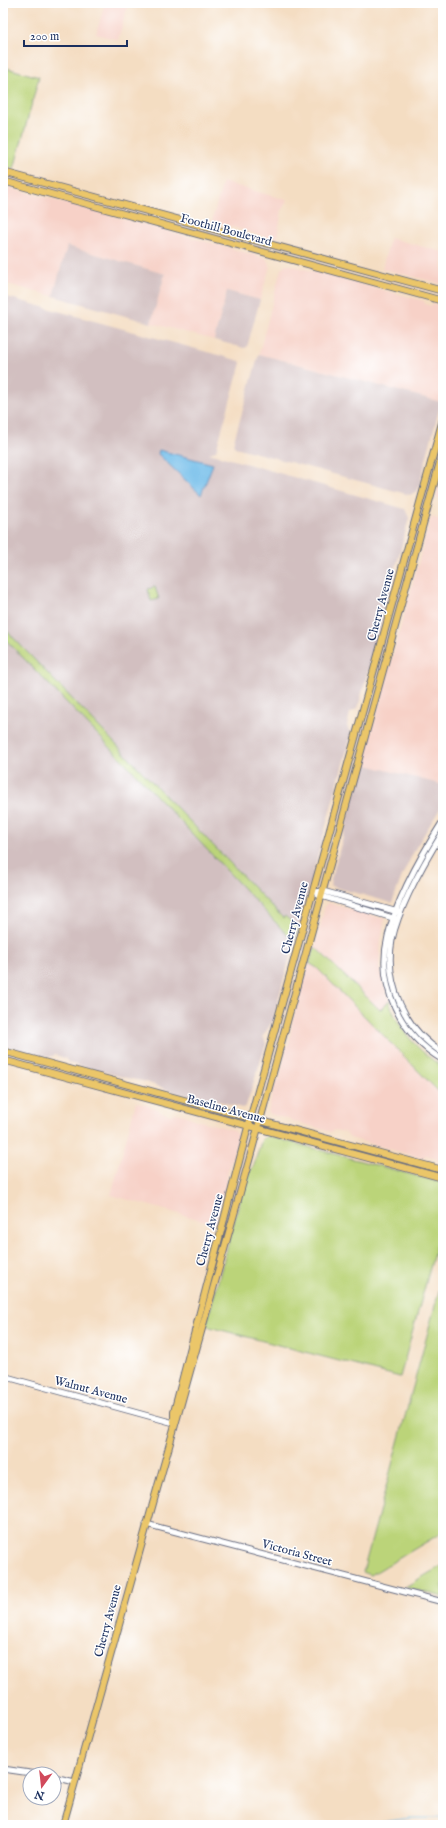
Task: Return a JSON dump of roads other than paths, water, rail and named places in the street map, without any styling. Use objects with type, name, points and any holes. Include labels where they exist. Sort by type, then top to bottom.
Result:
[{"type":"main road","name":"Foothill Boulevard","points":[[3,172],[443,291]]},
{"type":"main road","name":"Foothill Boulevard","points":[[3,181],[443,301]]},
{"type":"main road","name":"Cherry Avenue","points":[[174,1423],[174,1412],[248,1127],[314,892],[443,419]]},
{"type":"main road","name":"Cherry Avenue","points":[[63,1825],[174,1423],[258,1129],[443,452]]},
{"type":"main road","name":"Baseline Avenue","points":[[3,1051],[260,1119],[443,1170]]},
{"type":"main road","name":"Baseline Avenue","points":[[3,1060],[248,1127],[443,1178]]},
{"type":"street","points":[[443,821],[420,858],[393,918],[385,954],[385,973],[390,997],[401,1020],[410,1033],[426,1049],[443,1060]]},
{"type":"street","points":[[443,832],[423,865],[399,919],[393,940],[391,957],[392,979],[397,998],[405,1014],[416,1031],[443,1053]]},
{"type":"street","points":[[314,892],[402,914]]},
{"type":"street","points":[[322,894],[399,919]]},
{"type":"street","name":"Walnut Avenue","points":[[3,1376],[174,1423]]},
{"type":"street","name":"Victoria Street","points":[[146,1524],[443,1602]]},
{"type":"street","points":[[3,1769],[22,1772]]},
{"type":"street","points":[[62,1779],[75,1782]]},
{"type":"water","points":[[159,450],[213,464],[201,495],[158,454]]},
{"type":"waterway","points":[[362,1825],[410,1818],[443,1818]]}]
